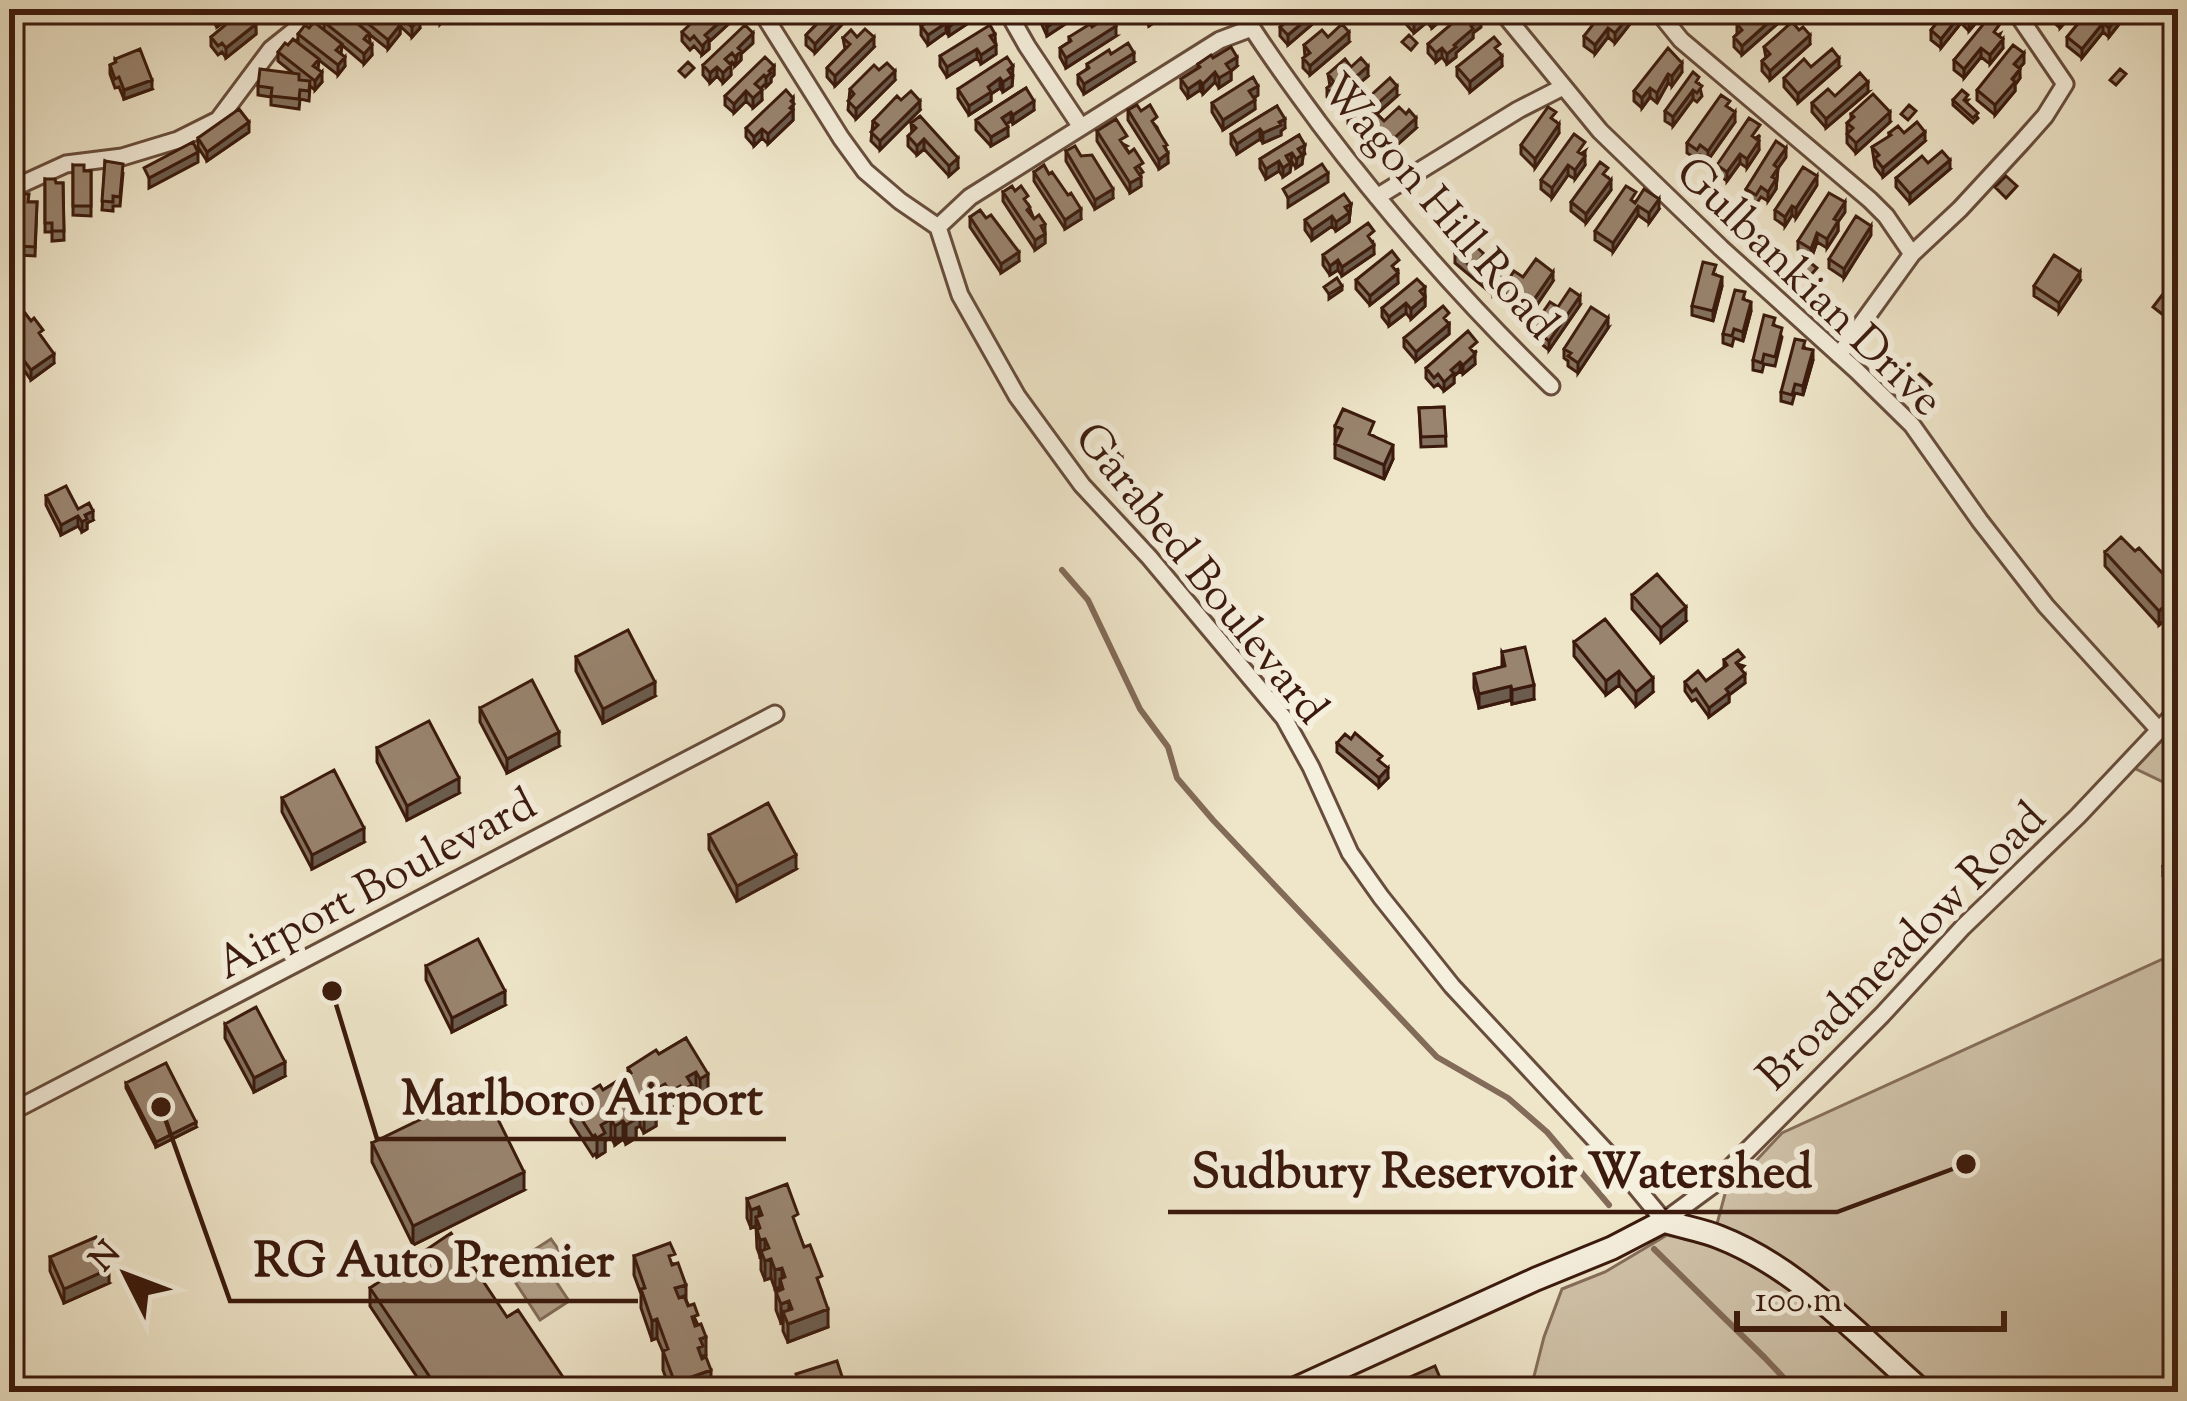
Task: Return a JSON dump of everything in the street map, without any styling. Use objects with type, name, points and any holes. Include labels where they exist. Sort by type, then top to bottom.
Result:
[{"type":"street","points":[[9,190],[66,164],[122,157],[178,140],[218,120],[271,49],[322,9]]},
{"type":"street","points":[[760,9],[865,171],[938,226],[970,196],[1220,40],[1252,28]]},
{"type":"street","points":[[1006,9],[1081,127]]},
{"type":"street","name":"Wagon Hill Road","points":[[1240,9],[1377,197],[1450,282],[1551,386]]},
{"type":"street","name":"Gulbankian Drive","points":[[1500,9],[1600,131],[1912,425],[2046,606],[2158,730]]},
{"type":"street","points":[[1656,9],[1681,40],[1870,200],[1912,254]]},
{"type":"street","points":[[1839,355],[1912,254],[2021,143],[2065,84],[2014,9]]},
{"type":"street","points":[[1377,197],[1563,87]]},
{"type":"street","name":"Garabed Boulevard","points":[[938,226],[960,295],[1017,396],[1082,485],[1284,718],[1350,853],[1381,897],[1452,986],[1612,1158],[1664,1222]]},
{"type":"street","name":"Broadmeadow Road","points":[[1664,1222],[1713,1185],[2178,710]]},
{"type":"street","name":"Airport Boulevard","points":[[9,1113],[775,714]]},
{"type":"street","points":[[1288,1392],[1664,1222],[1719,1237],[1788,1276],[1923,1392]]},
{"type":"shaded area","points":[[2178,724],[2178,789],[2134,768]]},
{"type":"shaded area","points":[[2178,952],[2178,1392],[1530,1392],[1562,1289],[1605,1272],[1667,1235],[1684,1239],[1717,1224],[1725,1194],[1782,1133]]},
{"type":"shaded area","points":[[551,1239],[563,1256],[547,1268],[569,1301],[540,1320],[506,1268]]},
{"type":"building","points":[[244,9],[255,14],[250,18],[256,24],[226,48],[222,43],[218,46],[211,37]]},
{"type":"building","points":[[350,9],[381,9],[400,25],[388,40]]},
{"type":"building","points":[[391,9],[409,9],[420,18],[412,27]]},
{"type":"building","points":[[706,9],[734,9],[705,35],[709,39],[702,46],[694,36],[690,40],[682,32]]},
{"type":"building","points":[[824,9],[848,9],[815,44],[806,35],[828,13]]},
{"type":"building","points":[[946,9],[970,12],[928,35],[921,26]]},
{"type":"building","points":[[1038,9],[1073,9],[1047,27]]},
{"type":"building","points":[[1295,9],[1319,9],[1288,35],[1280,27]]},
{"type":"building","points":[[1411,9],[1443,9],[1432,18],[1427,13],[1414,24],[1405,14]]},
{"type":"building","points":[[1469,9],[1481,18],[1473,29],[1447,54],[1442,48],[1436,53],[1428,44]]},
{"type":"building","points":[[1605,9],[1623,9],[1630,15],[1615,33],[1608,28],[1595,45],[1584,36]]},
{"type":"building","points":[[1754,9],[1783,9],[1742,46],[1734,37],[1742,30],[1737,24]]},
{"type":"building","points":[[1948,9],[1979,9],[1969,21],[1961,14],[1941,39],[1931,30]]},
{"type":"building","points":[[2090,9],[2114,9],[2120,14],[2109,28],[2103,23],[2082,49],[2067,37]]},
{"type":"building","points":[[342,11],[369,33],[364,39],[372,45],[364,54],[324,22]]},
{"type":"building","points":[[1109,16],[1116,26],[1066,58],[1060,48],[1071,41],[1069,37]]},
{"type":"building","points":[[1990,16],[2000,24],[1994,32],[2003,39],[1990,55],[1981,48],[1964,69],[1954,60]]},
{"type":"building","points":[[314,22],[342,44],[336,50],[345,57],[338,65],[298,34]]},
{"type":"building","points":[[1792,22],[1810,35],[1770,71],[1762,61],[1770,54],[1764,47]]},
{"type":"building","points":[[1342,24],[1349,32],[1310,66],[1303,58],[1310,53],[1304,45],[1322,30],[1328,37]]},
{"type":"building","points":[[745,25],[753,33],[735,57],[732,53],[725,59],[731,65],[723,73],[717,67],[710,73],[703,65]]},
{"type":"building","points":[[990,25],[996,45],[981,55],[977,49],[947,67],[940,56]]},
{"type":"building","points":[[865,29],[874,37],[835,76],[827,68],[850,44],[843,38],[851,30],[857,37]]},
{"type":"building","points":[[1409,35],[1417,43],[1411,50],[1402,42]]},
{"type":"building","points":[[1494,37],[1502,56],[1470,82],[1457,67]]},
{"type":"building","points":[[293,39],[319,59],[313,66],[322,72],[315,81],[278,52]]},
{"type":"building","points":[[1128,43],[1134,53],[1084,84],[1078,75],[1089,68],[1087,64]]},
{"type":"building","points":[[2013,45],[2024,53],[2014,64],[2020,69],[1995,105],[1977,90]]},
{"type":"building","points":[[1231,47],[1237,57],[1226,64],[1231,71],[1219,78],[1215,72],[1203,84],[1200,81],[1188,89],[1181,79],[1211,55]]},
{"type":"building","points":[[1668,48],[1682,63],[1672,76],[1668,74],[1657,93],[1650,88],[1642,98],[1634,91]]},
{"type":"building","points":[[140,49],[152,80],[124,90],[110,65]]},
{"type":"building","points":[[1832,49],[1839,58],[1798,94],[1784,78],[1804,59],[1811,67]]},
{"type":"building","points":[[765,57],[774,66],[755,84],[762,90],[753,98],[746,91],[734,104],[725,96]]},
{"type":"building","points":[[1007,57],[1012,76],[1003,82],[1000,78],[988,87],[991,92],[969,106],[958,89]]},
{"type":"building","points":[[1361,58],[1368,66],[1334,96],[1327,88],[1334,82],[1328,74],[1345,59],[1351,67]]},
{"type":"building","points":[[688,62],[694,68],[685,77],[679,71]]},
{"type":"building","points":[[887,63],[895,71],[856,109],[848,101],[854,94],[850,89],[874,65],[879,70]]},
{"type":"building","points":[[260,69],[299,74],[299,80],[310,81],[309,91],[300,90],[299,99],[271,96],[272,88],[258,86]]},
{"type":"building","points":[[2120,69],[2126,74],[2116,85],[2110,80]]},
{"type":"building","points":[[1693,72],[1702,86],[1697,93],[1693,90],[1673,117],[1665,111]]},
{"type":"building","points":[[1860,73],[1868,82],[1826,119],[1812,103],[1828,89],[1835,96]]},
{"type":"building","points":[[1253,77],[1258,86],[1249,91],[1255,100],[1223,120],[1212,103]]},
{"type":"building","points":[[1390,78],[1397,86],[1356,123],[1348,115],[1356,108],[1352,103],[1365,93],[1369,97]]},
{"type":"building","points":[[1026,88],[1034,101],[1002,118],[1008,127],[991,137],[976,120]]},
{"type":"building","points":[[786,90],[793,98],[793,110],[768,134],[762,129],[754,137],[746,128]]},
{"type":"building","points":[[1962,90],[1968,95],[1964,100],[1978,113],[1973,118],[1953,100]]},
{"type":"building","points":[[911,91],[920,101],[880,141],[871,132],[878,125],[873,121],[897,96],[901,100]]},
{"type":"building","points":[[1873,94],[1890,112],[1856,143],[1847,134],[1853,128],[1847,123]]},
{"type":"building","points":[[1721,95],[1735,112],[1708,151],[1700,145],[1697,150],[1687,143]]},
{"type":"building","points":[[1137,105],[1141,111],[1150,105],[1157,117],[1152,121],[1168,153],[1159,160],[1128,110]]},
{"type":"building","points":[[1909,105],[1916,111],[1908,120],[1901,114]]},
{"type":"building","points":[[1277,106],[1285,119],[1281,125],[1263,133],[1260,129],[1237,144],[1231,134]]},
{"type":"building","points":[[1399,107],[1416,118],[1379,152],[1372,145],[1378,140],[1364,124],[1376,113],[1384,121]]},
{"type":"building","points":[[1548,107],[1556,112],[1551,118],[1559,124],[1535,159],[1521,145]]},
{"type":"building","points":[[239,109],[249,122],[207,152],[198,138]]},
{"type":"building","points":[[920,116],[958,158],[949,166],[924,139],[917,146],[908,136],[916,128],[911,123]]},
{"type":"building","points":[[1749,118],[1760,125],[1752,136],[1759,141],[1747,159],[1740,154],[1727,172],[1717,165]]},
{"type":"building","points":[[1116,119],[1127,136],[1120,140],[1143,163],[1135,168],[1141,177],[1130,183],[1097,131]]},
{"type":"building","points":[[1917,122],[1925,132],[1883,168],[1872,147],[1898,126],[1904,133]]},
{"type":"building","points":[[1574,134],[1585,142],[1578,152],[1585,156],[1575,170],[1568,165],[1552,188],[1541,180]]},
{"type":"building","points":[[1299,135],[1305,145],[1298,149],[1302,155],[1296,159],[1292,153],[1286,156],[1290,163],[1283,168],[1279,161],[1266,169],[1260,159]]},
{"type":"building","points":[[1776,141],[1786,148],[1774,165],[1778,168],[1772,177],[1776,179],[1768,192],[1761,187],[1756,195],[1746,189]]},
{"type":"building","points":[[193,142],[198,152],[149,178],[144,168]]},
{"type":"building","points":[[1075,146],[1081,156],[1092,155],[1113,189],[1095,200],[1066,151]]},
{"type":"building","points":[[1942,151],[1950,160],[1910,194],[1896,178],[1922,156],[1928,163]]},
{"type":"building","points":[[105,161],[123,164],[120,197],[113,196],[113,202],[102,201]]},
{"type":"building","points":[[1600,162],[1608,168],[1603,174],[1611,180],[1586,214],[1571,202]]},
{"type":"building","points":[[1322,164],[1328,173],[1288,198],[1283,189]]},
{"type":"building","points":[[73,165],[91,171],[91,206],[73,206]]},
{"type":"building","points":[[1044,165],[1081,209],[1065,220],[1034,172]]},
{"type":"building","points":[[1803,167],[1817,176],[1785,217],[1775,210]]},
{"type":"building","points":[[2006,176],[2017,186],[2006,198],[1995,187]]},
{"type":"building","points":[[45,179],[63,183],[64,231],[52,231],[52,223],[45,223]]},
{"type":"building","points":[[1012,186],[1015,191],[1021,186],[1028,196],[1024,199],[1030,207],[1027,210],[1045,224],[1041,226],[1045,234],[1035,240],[1003,192]]},
{"type":"building","points":[[1626,186],[1636,192],[1631,200],[1635,203],[1644,189],[1659,199],[1649,213],[1638,206],[1613,243],[1595,231]]},
{"type":"building","points":[[1829,193],[1845,202],[1827,239],[1817,233],[1811,249],[1798,241]]},
{"type":"building","points":[[17,194],[29,194],[28,202],[37,202],[35,247],[19,246]]},
{"type":"building","points":[[1344,194],[1351,204],[1345,207],[1349,213],[1336,222],[1332,216],[1312,230],[1305,220]]},
{"type":"building","points":[[980,210],[986,218],[991,215],[1019,252],[1001,264],[970,217]]},
{"type":"building","points":[[1856,216],[1871,226],[1844,269],[1829,259]]},
{"type":"building","points":[[1368,223],[1374,231],[1368,236],[1374,245],[1342,267],[1338,260],[1330,266],[1323,255]]},
{"type":"building","points":[[1472,243],[1484,254],[1479,260],[1500,278],[1493,286],[1455,253]]},
{"type":"building","points":[[1392,251],[1399,260],[1392,266],[1398,273],[1370,296],[1356,280]]},
{"type":"building","points":[[2054,255],[2080,272],[2059,303],[2034,286]]},
{"type":"building","points":[[1536,259],[1553,272],[1524,314],[1514,308],[1522,297],[1505,285],[1514,271],[1523,277]]},
{"type":"building","points":[[1807,260],[1817,268],[1810,276],[1800,268]]},
{"type":"building","points":[[1703,262],[1716,265],[1713,274],[1722,277],[1713,311],[1692,306]]},
{"type":"building","points":[[1337,278],[1342,286],[1329,294],[1324,287]]},
{"type":"building","points":[[1417,279],[1425,287],[1420,291],[1425,297],[1411,309],[1406,303],[1389,317],[1382,308]]},
{"type":"building","points":[[9,283],[18,283],[19,296],[9,296]]},
{"type":"building","points":[[1570,289],[1580,296],[1549,341],[1534,325],[1550,302],[1558,307]]},
{"type":"building","points":[[1735,290],[1745,292],[1743,299],[1751,302],[1743,332],[1734,329],[1732,336],[1723,334]]},
{"type":"building","points":[[2166,290],[2175,296],[2162,314],[2153,307]]},
{"type":"building","points":[[1443,306],[1449,324],[1416,352],[1404,338]]},
{"type":"building","points":[[1591,307],[1608,318],[1578,363],[1564,349]]},
{"type":"building","points":[[25,313],[43,330],[39,333],[54,354],[31,370],[9,332],[9,325]]},
{"type":"building","points":[[1764,315],[1775,318],[1773,325],[1782,328],[1775,357],[1764,354],[1762,363],[1753,360]]},
{"type":"building","points":[[1468,331],[1477,342],[1470,348],[1475,354],[1451,370],[1454,373],[1444,382],[1438,374],[1434,378],[1426,368]]},
{"type":"building","points":[[1795,339],[1813,350],[1803,386],[1795,384],[1792,395],[1781,392]]},
{"type":"building","points":[[1920,374],[1931,384],[1920,394],[1910,384]]},
{"type":"building","points":[[1444,407],[1446,436],[1421,437],[1419,408]]},
{"type":"building","points":[[1343,409],[1374,422],[1369,434],[1393,445],[1384,465],[1335,444],[1342,429],[1335,426]]},
{"type":"building","points":[[1112,446],[1122,458],[1107,472],[1096,460]]},
{"type":"building","points":[[66,486],[78,509],[89,503],[93,511],[82,522],[78,516],[61,525],[46,496]]},
{"type":"building","points":[[2121,537],[2135,551],[2139,548],[2178,590],[2159,611],[2105,552]]},
{"type":"building","points":[[1657,574],[1686,607],[1661,628],[1632,595]]},
{"type":"building","points":[[1605,619],[1653,678],[1636,692],[1619,671],[1606,681],[1574,642]]},
{"type":"building","points":[[628,630],[655,682],[603,709],[576,657]]},
{"type":"building","points":[[1525,647],[1534,685],[1479,694],[1474,674],[1505,666],[1502,652]]},
{"type":"building","points":[[1738,650],[1744,657],[1736,663],[1745,674],[1709,708],[1685,682],[1698,671],[1706,681]]},
{"type":"building","points":[[532,680],[559,732],[507,759],[480,708]]},
{"type":"building","points":[[429,721],[459,778],[407,806],[377,748]]},
{"type":"building","points":[[1355,733],[1382,756],[1378,760],[1388,768],[1379,778],[1337,743],[1345,734],[1351,739]]},
{"type":"building","points":[[334,770],[364,828],[312,855],[282,798]]},
{"type":"building","points":[[768,803],[796,855],[737,886],[709,835]]},
{"type":"building","points":[[2178,838],[2178,874],[2163,866]]},
{"type":"building","points":[[478,939],[505,991],[452,1018],[426,966]]},
{"type":"building","points":[[256,1007],[285,1062],[254,1078],[225,1024]]},
{"type":"building","points":[[686,1038],[708,1074],[700,1079],[696,1072],[687,1077],[692,1085],[682,1090],[680,1086],[670,1092],[665,1084],[656,1089],[661,1097],[652,1102],[656,1107],[644,1114],[640,1107],[631,1112],[636,1119],[626,1125],[623,1121],[615,1126],[611,1119],[601,1125],[605,1133],[593,1137],[571,1103],[600,1085],[603,1090],[656,1050],[659,1054]]},
{"type":"building","points":[[166,1063],[196,1122],[156,1142],[126,1083]]},
{"type":"building","points":[[483,1089],[524,1172],[413,1226],[372,1143]]},
{"type":"building","points":[[787,1184],[804,1247],[810,1245],[822,1276],[817,1278],[828,1309],[788,1324],[783,1312],[792,1309],[789,1301],[781,1304],[776,1292],[783,1289],[780,1279],[785,1277],[771,1259],[765,1261],[761,1251],[769,1248],[765,1239],[760,1240],[756,1217],[762,1215],[759,1207],[751,1210],[747,1199]]},
{"type":"building","points":[[451,1233],[507,1317],[518,1310],[573,1392],[454,1392],[454,1386],[440,1392],[370,1288]]},
{"type":"building","points":[[96,1237],[109,1269],[64,1289],[50,1257]]},
{"type":"building","points":[[670,1243],[675,1254],[669,1256],[672,1265],[678,1263],[686,1285],[675,1288],[688,1306],[694,1304],[695,1326],[701,1324],[706,1337],[700,1339],[703,1346],[698,1348],[711,1370],[675,1383],[663,1351],[668,1349],[657,1319],[652,1321],[634,1256]]},
{"type":"building","points":[[9,1275],[23,1299],[9,1307]]},
{"type":"building","points":[[837,1361],[847,1392],[813,1392],[811,1385],[801,1388],[796,1374]]},
{"type":"building","points":[[1435,1366],[1446,1392],[1376,1392]]},
{"type":"waterway","points":[[1062,570],[1088,600],[1140,709],[1168,747],[1177,778],[1213,820],[1437,1057],[1508,1098],[1547,1132],[1609,1205]]},
{"type":"waterway","points":[[1654,1249],[1783,1377],[1787,1392]]},
{"type":"place","name":"Marlboro Airport","points":[[332,991]]},
{"type":"place","name":"RG Auto Premier","points":[[161,1107]]},
{"type":"place","name":"Sudbury Reservoir Watershed","points":[[1966,1164]]}]
